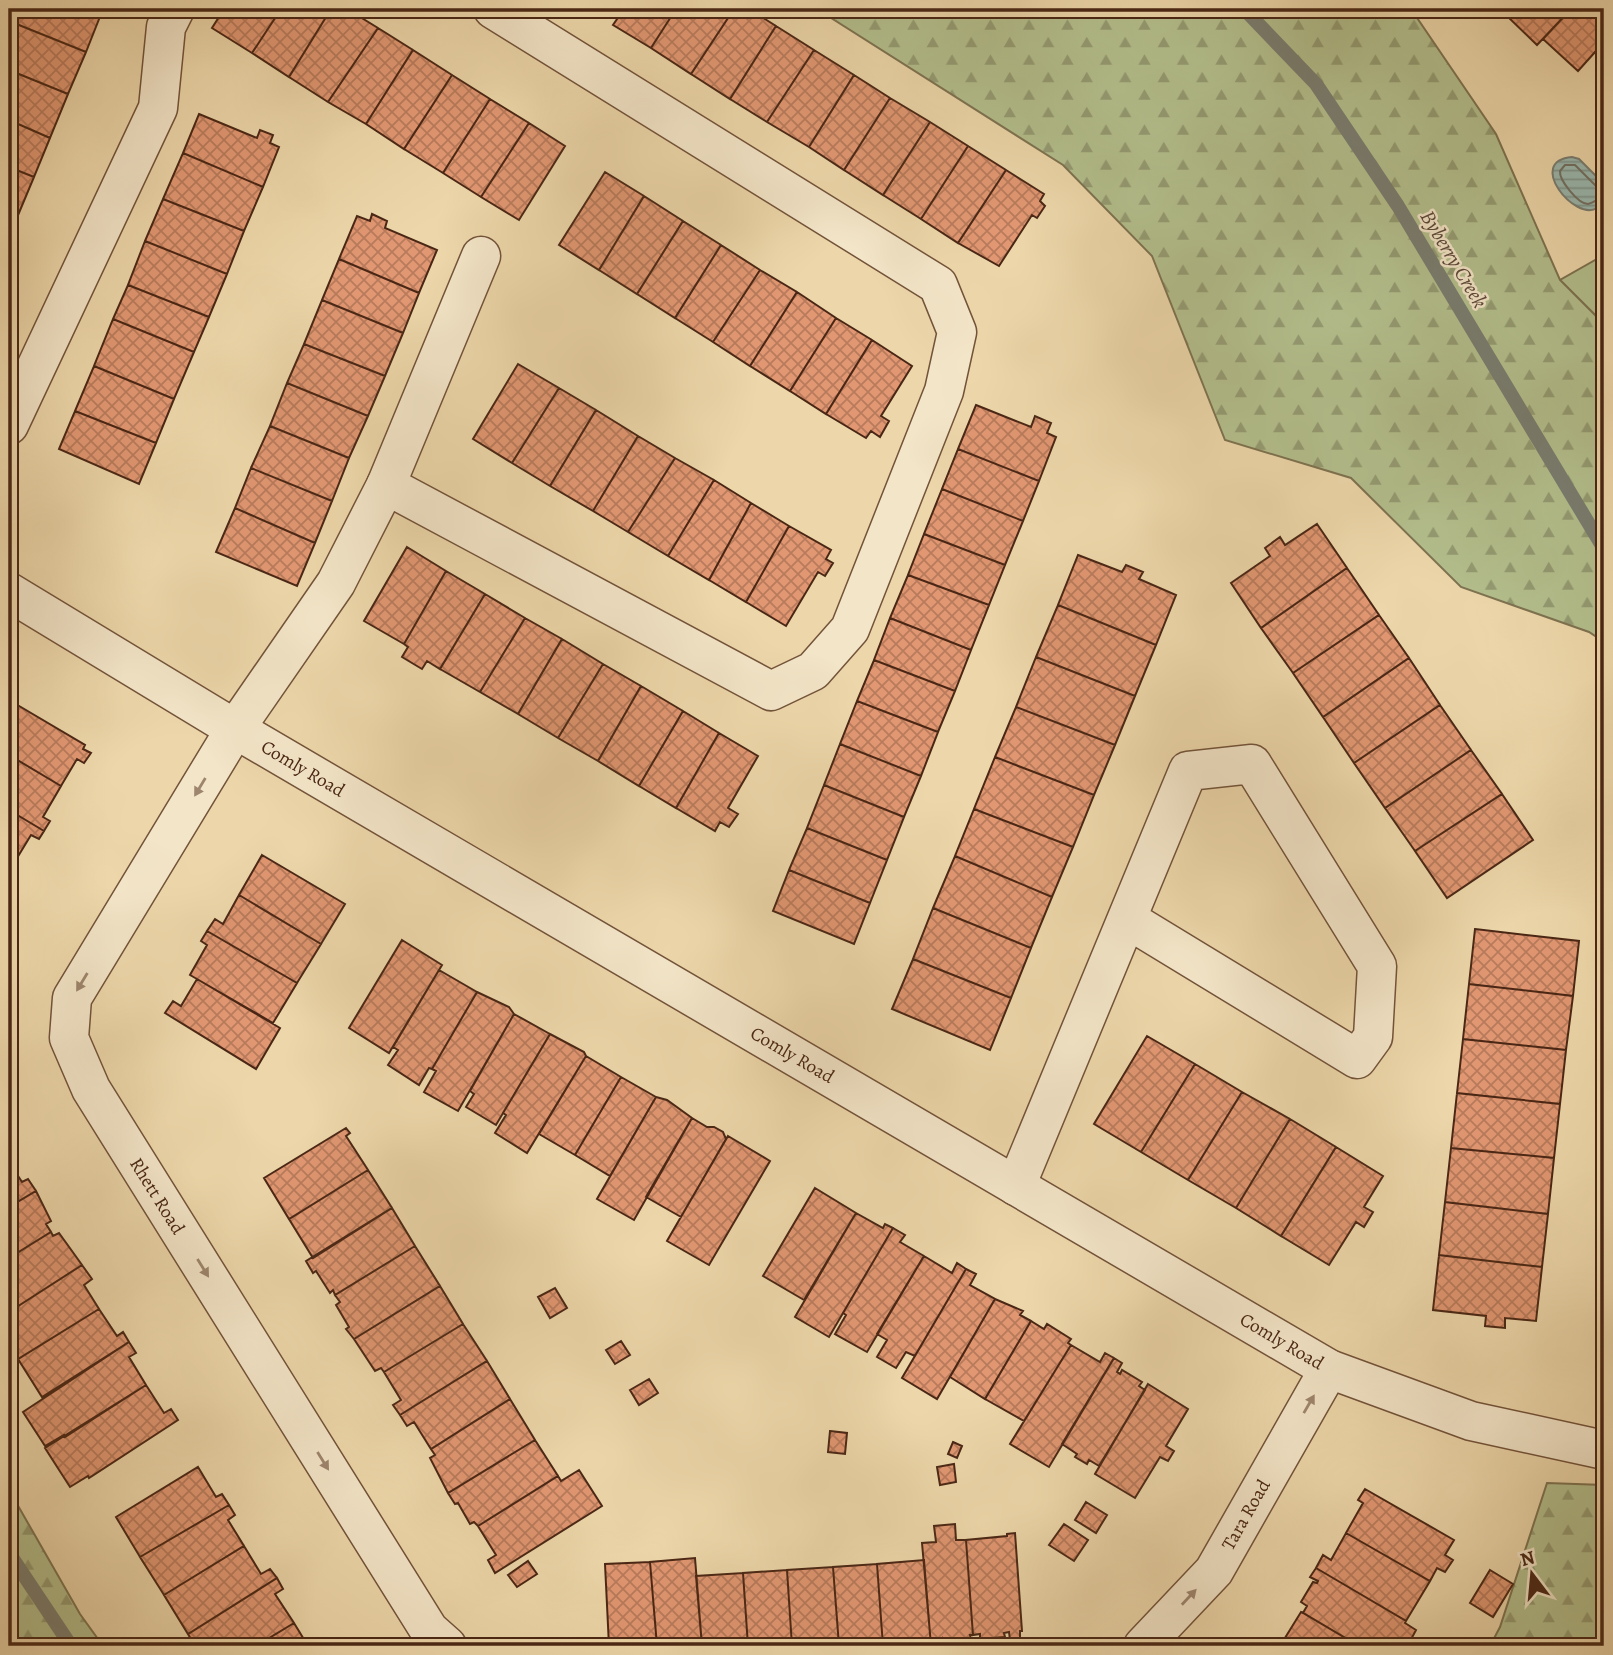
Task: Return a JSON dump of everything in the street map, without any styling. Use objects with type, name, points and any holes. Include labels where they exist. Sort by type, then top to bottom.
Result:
[{"type":"street","points":[[9,425],[158,108],[166,27],[175,9]]},
{"type":"street","points":[[386,485],[771,691],[813,671],[850,629],[944,391],[957,332],[938,285],[493,9]]},
{"type":"street","name":"Rhett Road","points":[[447,1646],[429,1630],[90,1089],[69,1038],[72,998],[235,729],[336,583],[386,485],[481,256]]},
{"type":"street","name":"Comly Road","points":[[9,592],[235,729],[1329,1369],[1471,1421],[1604,1450]]},
{"type":"street","points":[[1016,1186],[1188,771],[1252,764],[1377,966],[1373,1037],[1357,1059],[1127,919]]},
{"type":"street","name":"Tara Road","points":[[1143,1646],[1214,1571],[1329,1369]]},
{"type":"green space","points":[[817,9],[1411,9],[1496,134],[1560,280],[1604,324],[1604,642],[1589,632],[1461,587],[1351,478],[1225,440],[1152,256],[1063,165]]},
{"type":"green space","points":[[1604,255],[1604,324],[1560,280]]},
{"type":"green space","points":[[1547,1483],[1604,1485],[1604,1646],[1490,1646],[1500,1627]]},
{"type":"green space","points":[[9,1490],[80,1614],[103,1646],[9,1646]]},
{"type":"water","points":[[1572,157],[1579,159],[1603,183],[1603,200],[1597,208],[1588,210],[1577,206],[1567,199],[1553,179],[1553,169],[1559,161]]},
{"type":"building","points":[[9,9],[103,9],[86,52],[9,21]]},
{"type":"building","points":[[224,9],[281,9],[252,53],[212,28]]},
{"type":"building","points":[[281,9],[331,9],[289,77],[252,53]]},
{"type":"building","points":[[331,9],[347,9],[378,28],[328,102],[289,77]]},
{"type":"building","points":[[624,9],[676,9],[651,48],[613,25]]},
{"type":"building","points":[[676,9],[734,9],[691,74],[651,48]]},
{"type":"building","points":[[734,9],[749,9],[776,26],[730,99],[691,74]]},
{"type":"building","points":[[1512,9],[1571,9],[1537,45],[1506,15]]},
{"type":"building","points":[[1571,9],[1604,9],[1604,42],[1578,71],[1543,39]]},
{"type":"building","points":[[9,21],[86,52],[68,94],[9,70]]},
{"type":"building","points":[[776,26],[814,50],[767,122],[730,99]]},
{"type":"building","points":[[378,28],[413,50],[366,124],[328,102]]},
{"type":"building","points":[[413,50],[452,75],[404,149],[366,124]]},
{"type":"building","points":[[814,50],[854,75],[809,147],[767,122]]},
{"type":"building","points":[[9,70],[68,94],[50,138],[9,120]]},
{"type":"building","points":[[452,75],[490,99],[443,173],[404,149]]},
{"type":"building","points":[[854,75],[890,98],[844,170],[809,147]]},
{"type":"building","points":[[890,98],[930,122],[883,195],[844,170]]},
{"type":"building","points":[[490,99],[529,123],[481,197],[443,173]]},
{"type":"building","points":[[199,114],[257,138],[260,130],[273,135],[270,143],[279,147],[263,187],[183,153]]},
{"type":"building","points":[[9,120],[50,138],[34,177],[9,167]]},
{"type":"building","points":[[930,122],[968,146],[921,219],[883,195]]},
{"type":"building","points":[[529,123],[565,146],[519,220],[481,197]]},
{"type":"building","points":[[968,146],[1006,170],[958,243],[921,219]]},
{"type":"building","points":[[183,153],[263,187],[244,231],[163,199]]},
{"type":"building","points":[[9,167],[34,177],[16,220],[9,218]]},
{"type":"building","points":[[1006,170],[1044,194],[1040,201],[1045,206],[1037,218],[1032,215],[999,266],[958,243]]},
{"type":"building","points":[[605,172],[644,196],[599,270],[559,245]]},
{"type":"building","points":[[644,196],[683,221],[637,294],[599,270]]},
{"type":"building","points":[[163,199],[244,231],[227,274],[145,241]]},
{"type":"building","points":[[372,214],[387,221],[385,228],[437,250],[419,293],[339,259],[357,216],[370,221]]},
{"type":"building","points":[[683,221],[721,245],[675,318],[637,294]]},
{"type":"building","points":[[145,241],[227,274],[209,317],[128,285]]},
{"type":"building","points":[[721,245],[760,270],[713,342],[675,318]]},
{"type":"building","points":[[339,259],[419,293],[403,333],[322,300]]},
{"type":"building","points":[[760,270],[797,292],[750,366],[713,342]]},
{"type":"building","points":[[128,285],[209,317],[194,352],[113,319]]},
{"type":"building","points":[[797,292],[836,318],[790,391],[750,366]]},
{"type":"building","points":[[322,300],[403,333],[385,376],[304,344]]},
{"type":"building","points":[[836,318],[872,340],[826,414],[790,391]]},
{"type":"building","points":[[113,319],[194,352],[174,399],[94,366]]},
{"type":"building","points":[[872,340],[912,366],[881,416],[889,421],[880,437],[871,431],[866,438],[826,414]]},
{"type":"building","points":[[304,344],[385,376],[368,416],[287,383]]},
{"type":"building","points":[[518,364],[559,388],[512,463],[473,439]]},
{"type":"building","points":[[94,366],[174,399],[156,443],[75,411]]},
{"type":"building","points":[[287,383],[368,416],[349,458],[270,426]]},
{"type":"building","points":[[559,388],[596,410],[550,486],[512,463]]},
{"type":"building","points":[[976,405],[1031,427],[1035,416],[1051,423],[1047,433],[1056,437],[1039,481],[958,449]]},
{"type":"building","points":[[596,410],[638,436],[593,511],[550,486]]},
{"type":"building","points":[[75,411],[156,443],[139,484],[59,449]]},
{"type":"building","points":[[270,426],[349,458],[332,501],[251,468]]},
{"type":"building","points":[[638,436],[675,458],[628,532],[593,511]]},
{"type":"building","points":[[958,449],[1039,481],[1023,521],[942,489]]},
{"type":"building","points":[[675,458],[714,480],[668,556],[628,532]]},
{"type":"building","points":[[251,468],[332,501],[315,543],[235,508]]},
{"type":"building","points":[[714,480],[751,503],[709,580],[668,556]]},
{"type":"building","points":[[942,489],[1023,521],[1005,565],[924,534]]},
{"type":"building","points":[[751,503],[789,526],[746,602],[709,580]]},
{"type":"building","points":[[235,508],[315,543],[297,586],[216,552]]},
{"type":"building","points":[[1317,524],[1347,568],[1261,628],[1231,583],[1270,556],[1265,548],[1280,537],[1285,545]]},
{"type":"building","points":[[789,526],[831,550],[826,559],[833,563],[825,576],[818,572],[786,626],[746,602]]},
{"type":"building","points":[[924,534],[1005,565],[989,605],[908,575]]},
{"type":"building","points":[[407,547],[446,571],[404,644],[364,621]]},
{"type":"building","points":[[1078,555],[1122,572],[1126,565],[1143,572],[1139,579],[1176,595],[1156,645],[1058,605]]},
{"type":"building","points":[[1347,568],[1379,615],[1293,673],[1261,628]]},
{"type":"building","points":[[446,571],[485,594],[440,669],[427,661],[422,669],[402,657],[408,647],[404,644]]},
{"type":"building","points":[[908,575],[989,605],[971,650],[890,618]]},
{"type":"building","points":[[485,594],[525,618],[480,692],[440,669]]},
{"type":"building","points":[[1058,605],[1156,645],[1135,696],[1036,657]]},
{"type":"building","points":[[1379,615],[1409,658],[1323,717],[1293,673]]},
{"type":"building","points":[[525,618],[562,639],[518,714],[480,692]]},
{"type":"building","points":[[890,618],[971,650],[955,691],[874,660]]},
{"type":"building","points":[[562,639],[603,664],[558,738],[518,714]]},
{"type":"building","points":[[1036,657],[1135,696],[1115,745],[1016,707]]},
{"type":"building","points":[[1409,658],[1440,705],[1354,763],[1323,717]]},
{"type":"building","points":[[874,660],[955,691],[938,732],[857,701]]},
{"type":"building","points":[[603,664],[641,686],[598,761],[558,738]]},
{"type":"building","points":[[641,686],[683,711],[639,786],[598,761]]},
{"type":"building","points":[[9,700],[85,745],[83,749],[91,753],[84,763],[77,759],[61,786],[9,755]]},
{"type":"building","points":[[857,701],[938,732],[921,776],[840,744]]},
{"type":"building","points":[[1440,705],[1471,750],[1385,808],[1354,763]]},
{"type":"building","points":[[1016,707],[1115,745],[1094,795],[995,757]]},
{"type":"building","points":[[683,711],[719,733],[676,808],[639,786]]},
{"type":"building","points":[[719,733],[758,756],[728,808],[738,814],[729,827],[720,822],[715,831],[676,808]]},
{"type":"building","points":[[840,744],[921,776],[904,817],[824,785]]},
{"type":"building","points":[[1471,750],[1502,794],[1415,851],[1385,808]]},
{"type":"building","points":[[9,755],[61,786],[43,817],[50,821],[44,831],[9,810]]},
{"type":"building","points":[[995,757],[1094,795],[1073,847],[974,809]]},
{"type":"building","points":[[824,785],[904,817],[887,860],[807,828]]},
{"type":"building","points":[[1502,794],[1533,840],[1447,898],[1415,851]]},
{"type":"building","points":[[974,809],[1073,847],[1052,897],[955,856]]},
{"type":"building","points":[[9,810],[44,831],[39,839],[31,835],[14,863],[9,859]]},
{"type":"building","points":[[807,828],[887,860],[870,903],[789,870]]},
{"type":"building","points":[[262,855],[345,904],[321,944],[239,895]]},
{"type":"building","points":[[955,856],[1052,897],[1031,948],[933,908]]},
{"type":"building","points":[[789,870],[870,903],[854,944],[773,911]]},
{"type":"building","points":[[239,895],[321,944],[297,983],[207,931],[215,919],[223,924]]},
{"type":"building","points":[[933,908],[1031,948],[1011,998],[913,959]]},
{"type":"building","points":[[1475,929],[1579,941],[1573,996],[1469,984]]},
{"type":"building","points":[[207,931],[297,983],[273,1023],[190,975],[207,945],[201,941]]},
{"type":"building","points":[[402,940],[442,965],[389,1053],[349,1028]]},
{"type":"building","points":[[913,959],[1011,998],[990,1050],[892,1009]]},
{"type":"building","points":[[439,970],[477,992],[432,1069],[429,1068],[419,1085],[388,1065],[398,1050],[393,1047]]},
{"type":"building","points":[[197,979],[280,1028],[256,1069],[165,1013],[173,1001],[181,1006]]},
{"type":"building","points":[[1469,984],[1573,996],[1566,1050],[1463,1039]]},
{"type":"building","points":[[477,992],[509,1007],[514,1014],[458,1111],[424,1092],[436,1071],[432,1069]]},
{"type":"building","points":[[514,1014],[550,1034],[496,1125],[466,1107],[474,1094],[470,1091]]},
{"type":"building","points":[[550,1034],[584,1052],[586,1056],[527,1153],[495,1133],[506,1115],[503,1113]]},
{"type":"building","points":[[1147,1036],[1195,1064],[1141,1152],[1094,1124]]},
{"type":"building","points":[[1463,1039],[1566,1050],[1560,1104],[1457,1093]]},
{"type":"building","points":[[586,1056],[621,1077],[575,1155],[539,1134]]},
{"type":"building","points":[[1195,1064],[1242,1092],[1188,1180],[1141,1152]]},
{"type":"building","points":[[621,1077],[656,1097],[610,1176],[575,1155]]},
{"type":"building","points":[[1242,1092],[1290,1119],[1236,1208],[1188,1180]]},
{"type":"building","points":[[1457,1093],[1560,1104],[1554,1158],[1451,1148]]},
{"type":"building","points":[[656,1097],[667,1100],[692,1118],[634,1220],[597,1199]]},
{"type":"building","points":[[692,1118],[723,1132],[726,1139],[681,1217],[646,1197]]},
{"type":"building","points":[[1290,1119],[1336,1147],[1281,1236],[1236,1208]]},
{"type":"building","points":[[346,1128],[350,1133],[346,1136],[368,1170],[289,1219],[264,1178]]},
{"type":"building","points":[[728,1136],[770,1161],[709,1265],[667,1241]]},
{"type":"building","points":[[1336,1147],[1383,1176],[1364,1207],[1373,1212],[1364,1227],[1356,1222],[1329,1265],[1281,1236]]},
{"type":"building","points":[[1451,1148],[1554,1158],[1548,1214],[1445,1202]]},
{"type":"building","points":[[9,1162],[22,1182],[28,1179],[36,1191],[9,1207]]},
{"type":"building","points":[[368,1170],[392,1208],[313,1258],[289,1219]]},
{"type":"building","points":[[815,1188],[856,1213],[804,1300],[763,1276]]},
{"type":"building","points":[[36,1191],[51,1221],[46,1224],[51,1232],[9,1258],[9,1207]]},
{"type":"building","points":[[1445,1202],[1548,1214],[1542,1267],[1439,1255]]},
{"type":"building","points":[[392,1208],[415,1246],[335,1295],[333,1290],[330,1293],[306,1261]]},
{"type":"building","points":[[856,1213],[883,1228],[885,1224],[893,1228],[829,1337],[795,1317]]},
{"type":"building","points":[[893,1228],[905,1235],[900,1242],[924,1256],[867,1352],[835,1334],[846,1315],[843,1313]]},
{"type":"building","points":[[51,1232],[53,1236],[59,1233],[82,1265],[9,1312],[9,1258]]},
{"type":"building","points":[[415,1246],[440,1286],[354,1339],[346,1329],[349,1327],[336,1305],[340,1302],[335,1295]]},
{"type":"building","points":[[1439,1255],[1542,1267],[1536,1321],[1505,1318],[1505,1328],[1485,1326],[1486,1316],[1433,1310]]},
{"type":"building","points":[[924,1256],[952,1273],[957,1263],[966,1269],[915,1356],[906,1352],[896,1368],[877,1357],[887,1340],[877,1334]]},
{"type":"building","points":[[82,1265],[92,1279],[84,1285],[99,1309],[18,1359],[9,1344],[9,1312]]},
{"type":"building","points":[[966,1269],[976,1274],[970,1285],[995,1299],[937,1399],[902,1378]]},
{"type":"building","points":[[440,1286],[463,1324],[384,1372],[381,1368],[375,1371],[354,1339]]},
{"type":"building","points":[[555,1288],[567,1308],[550,1318],[538,1297]]},
{"type":"building","points":[[995,1299],[1023,1311],[1020,1315],[1031,1321],[985,1399],[950,1377]]},
{"type":"building","points":[[99,1309],[117,1336],[123,1332],[129,1342],[42,1397],[18,1359]]},
{"type":"building","points":[[1031,1321],[1044,1329],[1047,1324],[1071,1339],[1068,1343],[1071,1345],[1024,1421],[985,1399]]},
{"type":"building","points":[[463,1324],[487,1361],[400,1415],[393,1405],[401,1400],[384,1372]]},
{"type":"building","points":[[621,1341],[630,1355],[615,1364],[606,1350]]},
{"type":"building","points":[[129,1342],[136,1353],[129,1357],[146,1385],[65,1437],[64,1435],[45,1446],[23,1412]]},
{"type":"building","points":[[1071,1345],[1100,1362],[1105,1353],[1114,1358],[1049,1467],[1010,1444]]},
{"type":"building","points":[[1114,1358],[1122,1363],[1117,1372],[1120,1374],[1122,1370],[1142,1382],[1139,1386],[1145,1390],[1099,1466],[1089,1460],[1087,1464],[1062,1444]]},
{"type":"building","points":[[487,1361],[510,1399],[431,1449],[414,1422],[407,1426],[400,1415]]},
{"type":"building","points":[[649,1379],[658,1393],[639,1405],[630,1390]]},
{"type":"building","points":[[1148,1384],[1188,1409],[1166,1446],[1174,1451],[1168,1461],[1160,1457],[1135,1498],[1095,1474]]},
{"type":"building","points":[[146,1385],[164,1413],[171,1409],[178,1420],[89,1478],[88,1476],[70,1487],[45,1448]]},
{"type":"building","points":[[510,1399],[535,1440],[448,1493],[430,1458],[435,1455],[431,1449]]},
{"type":"building","points":[[830,1431],[847,1433],[845,1454],[828,1452]]},
{"type":"building","points":[[535,1440],[558,1476],[478,1526],[474,1522],[470,1524],[458,1503],[455,1504],[448,1493]]},
{"type":"building","points":[[953,1442],[962,1446],[957,1458],[948,1454]]},
{"type":"building","points":[[954,1464],[956,1482],[940,1485],[937,1467]]},
{"type":"building","points":[[198,1467],[216,1497],[222,1494],[229,1505],[140,1557],[116,1517]]},
{"type":"building","points":[[579,1470],[602,1506],[495,1573],[488,1560],[496,1555],[478,1526],[558,1476],[561,1481]]},
{"type":"building","points":[[1365,1489],[1454,1540],[1445,1555],[1453,1560],[1445,1572],[1437,1568],[1430,1581],[1346,1533],[1363,1503],[1358,1500]]},
{"type":"building","points":[[1086,1502],[1107,1515],[1096,1533],[1075,1520]]},
{"type":"building","points":[[229,1505],[235,1515],[228,1520],[244,1546],[164,1595],[140,1557]]},
{"type":"building","points":[[955,1524],[956,1540],[966,1540],[973,1635],[970,1635],[971,1639],[944,1640],[942,1637],[943,1644],[931,1645],[922,1543],[936,1542],[934,1526]]},
{"type":"building","points":[[1064,1524],[1088,1540],[1074,1561],[1049,1545]]},
{"type":"building","points":[[1015,1533],[1022,1631],[1020,1638],[1010,1640],[1009,1632],[1004,1633],[1005,1637],[980,1639],[980,1634],[973,1635],[966,1540]]},
{"type":"building","points":[[1346,1533],[1430,1581],[1406,1621],[1316,1568],[1323,1555],[1331,1560]]},
{"type":"building","points":[[244,1546],[261,1574],[270,1569],[277,1578],[188,1634],[164,1595]]},
{"type":"building","points":[[695,1558],[702,1646],[657,1646],[650,1562]]},
{"type":"building","points":[[924,1560],[931,1646],[883,1646],[877,1564]]},
{"type":"building","points":[[528,1561],[537,1574],[517,1587],[508,1575]]},
{"type":"building","points":[[650,1562],[657,1646],[609,1646],[605,1564]]},
{"type":"building","points":[[877,1564],[883,1646],[839,1646],[833,1567]]},
{"type":"building","points":[[833,1567],[839,1646],[792,1646],[787,1570]]},
{"type":"building","points":[[1316,1568],[1406,1621],[1405,1623],[1416,1630],[1410,1646],[1359,1646],[1303,1613],[1307,1606],[1301,1602],[1313,1582],[1318,1581],[1310,1577]]},
{"type":"building","points":[[787,1570],[792,1646],[748,1646],[743,1573]]},
{"type":"building","points":[[1490,1570],[1513,1584],[1493,1617],[1470,1603]]},
{"type":"building","points":[[743,1573],[748,1646],[702,1646],[696,1576]]},
{"type":"building","points":[[277,1578],[283,1589],[275,1594],[294,1623],[256,1646],[195,1646],[188,1634]]},
{"type":"building","points":[[1301,1612],[1303,1613],[1359,1646],[1280,1646]]},
{"type":"building","points":[[294,1623],[308,1646],[256,1646]]},
{"type":"waterway","name":"Byberry Creek","points":[[1244,9],[1316,84],[1398,206],[1604,549]]},
{"type":"waterway","points":[[9,1553],[71,1646]]}]
